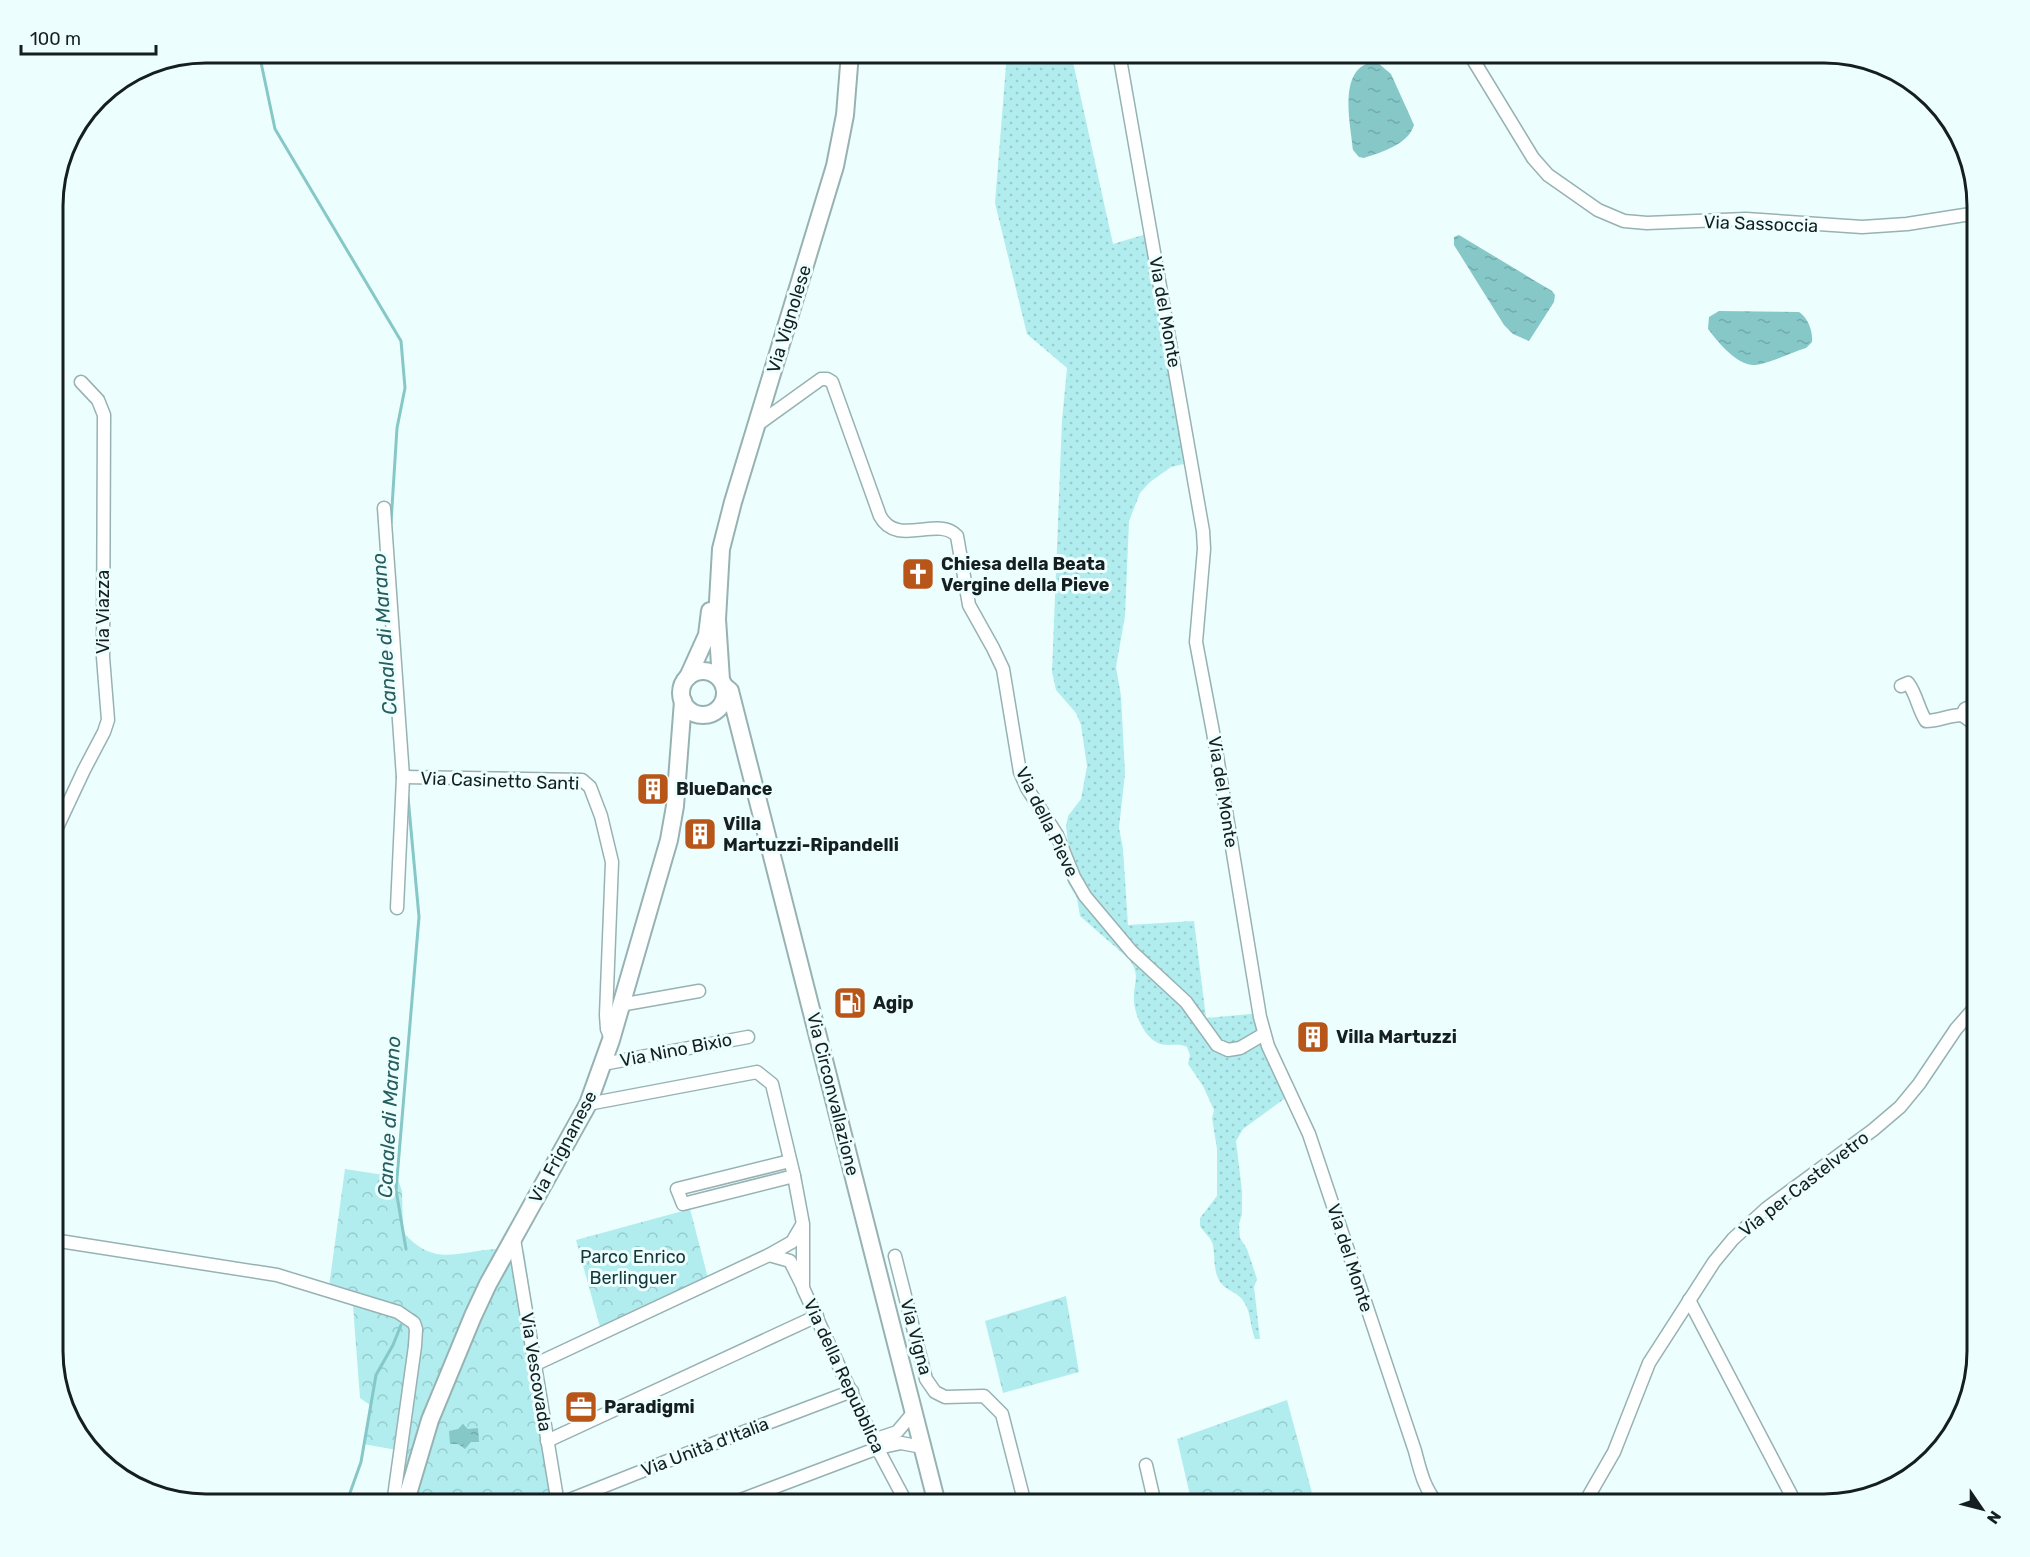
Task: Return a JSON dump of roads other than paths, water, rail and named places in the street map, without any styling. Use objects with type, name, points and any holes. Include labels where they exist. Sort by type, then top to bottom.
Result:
[{"type":"main road","name":"Via Vignolese","points":[[719,585],[721,549],[727,525],[835,166],[845,115],[849,63]]},
{"type":"main road","points":[[719,585],[711,606],[707,635],[682,687],[683,701],[698,714],[710,713],[724,706],[736,717]]},
{"type":"main road","name":"Via Circonvallazione","points":[[719,585],[717,620],[722,682],[730,691],[934,1494]]},
{"type":"main road","points":[[688,677],[696,672],[710,672],[722,682],[725,693],[720,707]]},
{"type":"main road","name":"Via Frignanese","points":[[408,1494],[441,1391],[473,1316],[588,1104],[603,1064],[669,840],[675,806],[683,701]]},
{"type":"main road","points":[[680,739],[698,714]]},
{"type":"street","name":"Via del Monte","points":[[1121,63],[1202,523],[1204,549],[1196,642],[1264,1034],[1306,1124],[1422,1478],[1431,1494]]},
{"type":"street","name":"Via Sassoccia","points":[[1475,63],[1533,158],[1554,181],[1606,215],[1624,221],[1636,223],[1746,219],[1862,227],[1907,224],[1967,215]]},
{"type":"street","name":"Via della Pieve","points":[[757,425],[821,379],[832,382],[885,525],[897,530],[948,529],[958,538],[969,605],[1003,669],[1020,772],[1027,788],[1057,835],[1085,897],[1132,952],[1186,1002],[1218,1045],[1228,1050],[1240,1048],[1264,1034]]},
{"type":"street","name":"Via Viazza","points":[[63,815],[105,732],[108,720],[103,657],[104,415],[98,400],[81,382]]},
{"type":"street","name":"Via Casinetto Santi","points":[[384,508],[407,777],[397,908]]},
{"type":"street","points":[[1901,686],[1908,683],[1926,721],[1936,721],[1951,715],[1962,715],[1967,719]]},
{"type":"street","points":[[1962,715],[1967,708]]},
{"type":"street","name":"Via Casinetto Santi","points":[[407,777],[582,780],[587,784],[601,816],[612,862],[606,1015],[611,1040]]},
{"type":"street","points":[[620,1005],[699,991]]},
{"type":"street","name":"Via per Castelvetro","points":[[1590,1494],[1614,1452],[1649,1363],[1714,1262],[1755,1218],[1873,1130],[1900,1107],[1967,1016]]},
{"type":"street","name":"Via Nino Bixio","points":[[603,1064],[748,1037]]},
{"type":"street","name":"Via della Repubblica","points":[[588,1104],[757,1072],[772,1084],[803,1224],[804,1288],[875,1444],[901,1494]]},
{"type":"street","points":[[790,1161],[677,1189],[682,1204],[794,1176]]},
{"type":"street","points":[[536,1364],[769,1255],[792,1242],[803,1224]]},
{"type":"street","name":"Via Vescovada","points":[[514,1239],[556,1494]]},
{"type":"street","points":[[63,1242],[277,1275],[387,1308],[409,1319],[416,1329],[416,1346],[394,1494]]},
{"type":"street","points":[[769,1255],[790,1261],[804,1288]]},
{"type":"street","name":"Via Vigna","points":[[895,1256],[926,1379],[935,1392],[945,1396],[984,1396],[1002,1414],[1022,1494]]},
{"type":"street","points":[[1689,1300],[1791,1494]]},
{"type":"street","points":[[547,1441],[816,1316]]},
{"type":"street","name":"Via Unità d'Italia","points":[[583,1494],[852,1391]]},
{"type":"street","points":[[754,1494],[875,1444],[897,1432],[914,1413]]},
{"type":"street","points":[[875,1444],[901,1443],[922,1447]]},
{"type":"street","points":[[1146,1465],[1153,1494]]},
{"type":"water","points":[[1370,63],[1378,63],[1391,74],[1414,125],[1411,132],[1400,143],[1364,158],[1359,157],[1353,150],[1349,113],[1350,87],[1354,75],[1361,67]]},
{"type":"water","points":[[1459,235],[1552,291],[1555,295],[1554,302],[1529,341],[1513,334],[1504,325],[1454,245],[1454,237]]},
{"type":"water","points":[[1719,311],[1799,312],[1809,325],[1812,342],[1806,348],[1775,360],[1749,365],[1729,353],[1708,329],[1709,317]]},
{"type":"water","points":[[463,1424],[468,1429],[478,1428],[479,1442],[471,1442],[465,1449],[458,1444],[450,1444],[449,1431],[458,1429]]},
{"type":"waterway","name":"Canale di Marano","points":[[261,63],[275,129],[401,341],[405,388],[397,428],[391,523]]},
{"type":"waterway","name":"Canale di Marano","points":[[406,1249],[396,1190],[419,917],[408,797]]},
{"type":"waterway","name":"Canale di Marano","points":[[350,1494],[361,1462],[376,1375],[401,1325]]},
{"type":"place","name":"Chiesa della Beata Vergine della Pieve","points":[[918,574]]},
{"type":"place","name":"BlueDance","points":[[653,789]]},
{"type":"place","name":"Villa Martuzzi-Ripandelli","points":[[700,834]]},
{"type":"place","name":"Agip","points":[[850,1003]]},
{"type":"place","name":"Villa Martuzzi","points":[[1313,1037]]},
{"type":"place","name":"Paradigmi","points":[[581,1407]]},
{"type":"park label","name":"Parco Enrico Berlinguer","points":[[633,1267]]}]
